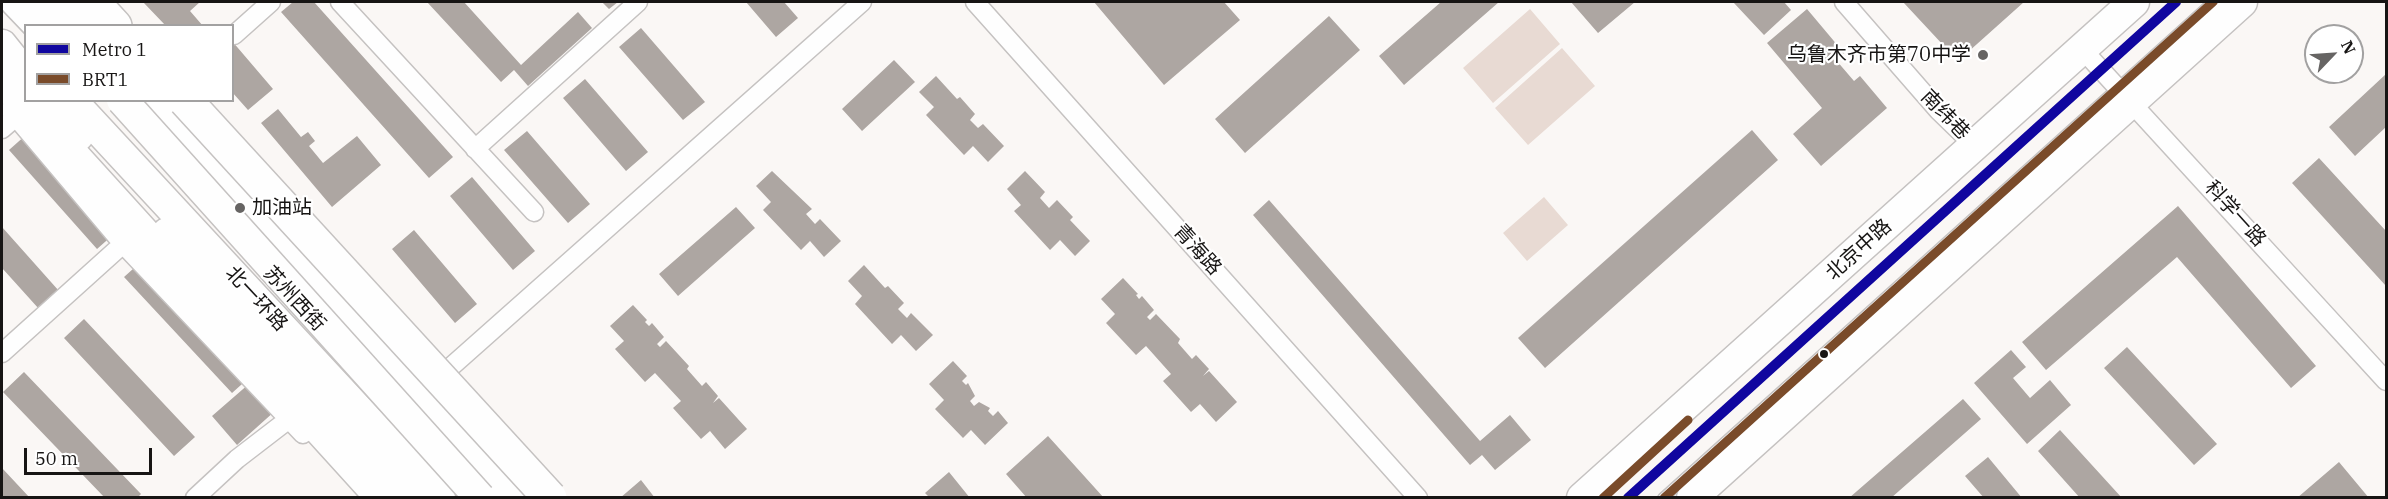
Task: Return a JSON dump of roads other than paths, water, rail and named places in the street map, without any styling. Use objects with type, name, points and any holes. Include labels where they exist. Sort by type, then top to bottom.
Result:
[{"type":"highway","points":[[66,2],[84,24]]},
{"type":"highway","points":[[93,2],[113,24]]},
{"type":"highway","points":[[2,61],[24,78]]},
{"type":"highway","points":[[2,78],[383,498]]},
{"type":"highway","points":[[187,102],[550,498]]},
{"type":"main road","points":[[14,2],[35,24]]},
{"type":"main road","points":[[33,2],[53,24]]},
{"type":"main road","points":[[46,2],[73,24]]},
{"type":"main road","name":"北京中路","points":[[1581,498],[1976,146],[2088,54],[2134,2]]},
{"type":"main road","points":[[1692,498],[2125,94],[2242,2]]},
{"type":"main road","points":[[2,25],[24,49]]},
{"type":"main road","points":[[2,35],[24,59]]},
{"type":"main road","points":[[2,45],[24,72]]},
{"type":"main road","points":[[54,102],[407,498]]},
{"type":"main road","name":"苏州西街","points":[[54,102],[432,498]]},
{"type":"main road","name":"北一环路","points":[[54,102],[440,498]]},
{"type":"main road","name":"苏州西街","points":[[109,102],[480,498]]},
{"type":"main road","name":"北一环路","points":[[124,102],[480,498]]},
{"type":"main road","points":[[154,102],[512,498]]},
{"type":"street","points":[[234,35],[270,2]]},
{"type":"street","points":[[340,2],[534,212]]},
{"type":"street","points":[[475,148],[638,2]]},
{"type":"street","points":[[419,395],[862,2]]},
{"type":"street","name":"青海路","points":[[975,2],[1418,498]]},
{"type":"street","name":"南纬巷","points":[[1844,2],[1940,111],[1976,146]]},
{"type":"street","name":"科学一路","points":[[2088,54],[2386,381]]},
{"type":"street","points":[[2,99],[123,244],[363,498]]},
{"type":"street","points":[[2,129],[16,117]]},
{"type":"street","points":[[2,353],[123,244]]},
{"type":"street","points":[[195,498],[237,459],[289,419]]},
{"type":"lane","points":[[1663,498],[2125,94],[2213,2]]},
{"type":"lane","points":[[1602,498],[1697,411]]},
{"type":"metro line","name":"1","points":[[1628,498],[2176,2]]},
{"type":"place","name":"乌鲁木齐市第70中学","points":[[1983,55]]},
{"type":"place","name":"加油站","points":[[240,208]]}]
